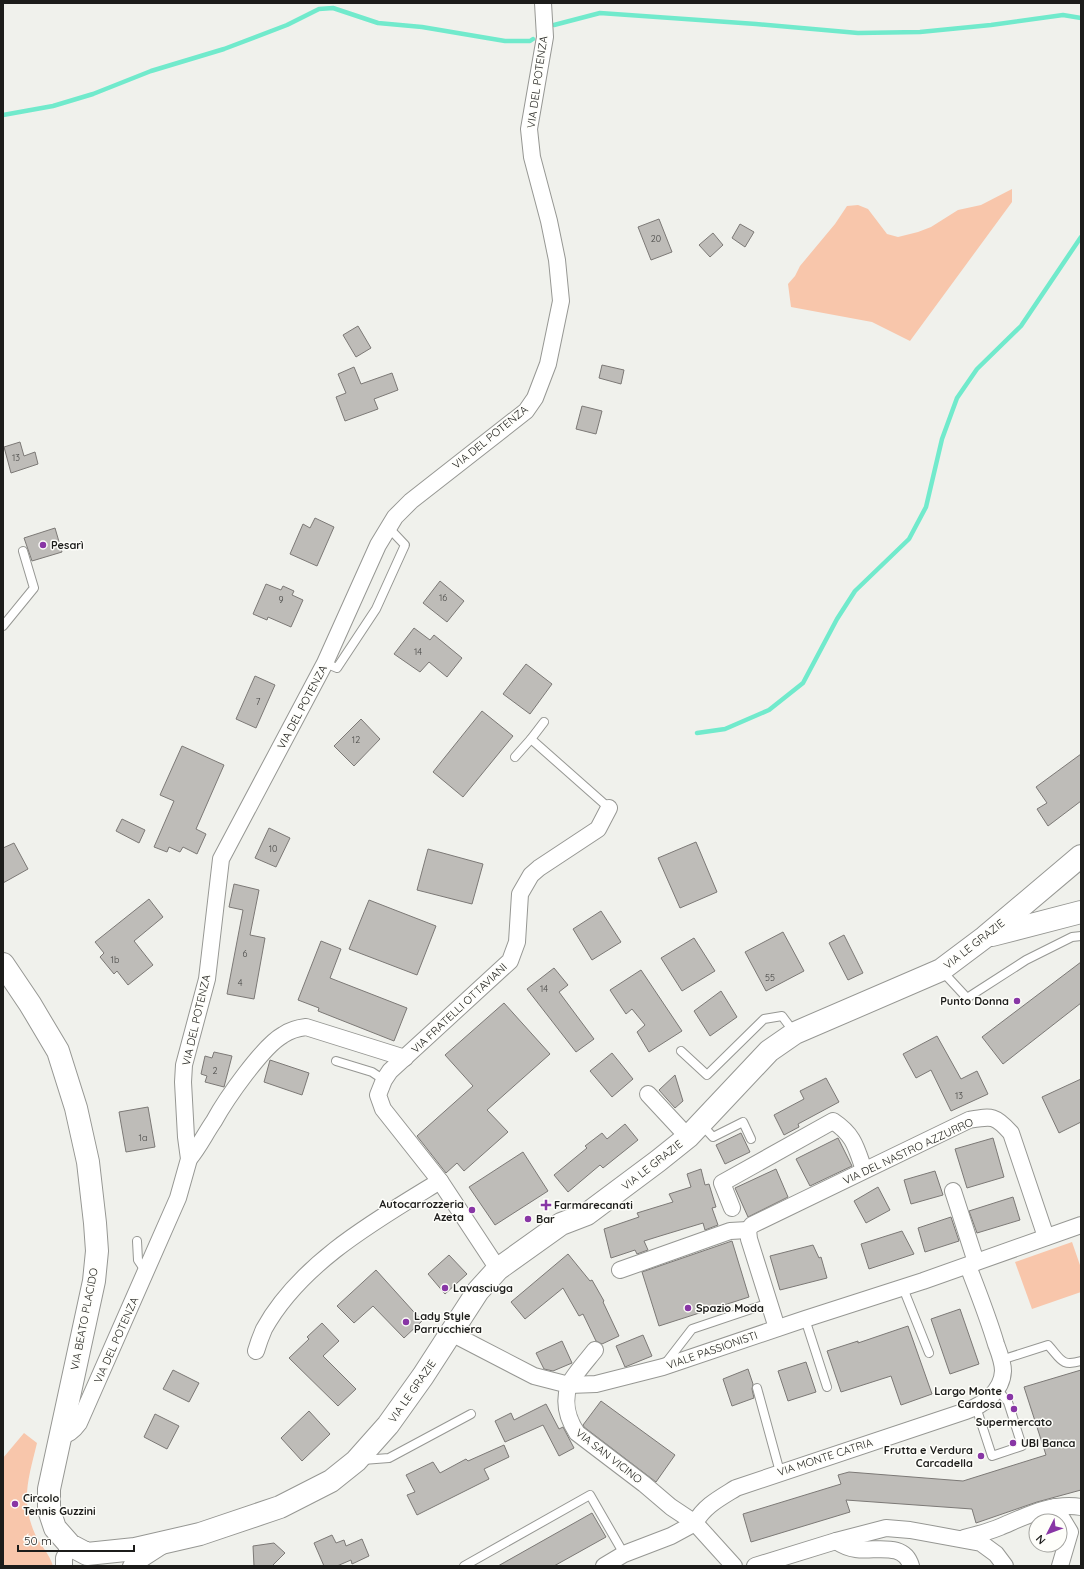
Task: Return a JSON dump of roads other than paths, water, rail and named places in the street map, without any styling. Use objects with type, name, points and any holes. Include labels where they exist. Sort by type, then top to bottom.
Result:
[{"type":"main road","name":"VIA LE GRAZIE","points":[[82,1555],[135,1549],[200,1534],[280,1507],[331,1481],[356,1461],[388,1425],[423,1376],[478,1291],[498,1269],[561,1224],[587,1214],[658,1161],[694,1130],[769,1051],[795,1033],[941,970],[985,937],[1081,856]]},
{"type":"main road","points":[[985,937],[1081,912]]},
{"type":"main road","name":"VIA BEATO PLACIDO","points":[[3,964],[30,1004],[58,1051],[76,1108],[88,1162],[97,1251],[94,1281],[49,1489],[49,1510],[55,1528],[82,1555]]},
{"type":"street","name":"VIA DEL POTENZA","points":[[61,1436],[73,1431],[79,1424],[178,1198],[189,1159],[186,1137],[183,1082],[184,1065],[207,979],[221,859],[325,663],[378,545],[388,527],[410,501],[526,411],[535,398],[548,364],[561,302],[557,260],[549,221],[532,156],[529,129],[545,37],[543,10]]},
{"type":"street","name":"VIA FRATELLI OTTAVIANI","points":[[498,1269],[440,1181],[383,1109],[378,1095],[384,1080],[390,1071],[510,961],[517,942],[520,894],[531,875],[598,828],[609,808]]},
{"type":"street","name":"VIA FRATELLI OTTAVIANI","points":[[189,1159],[199,1148],[214,1120],[243,1078],[276,1040],[295,1029],[306,1027],[405,1058]]},
{"type":"street","points":[[648,1094],[694,1130]]},
{"type":"street","name":"VIA DEL NASTRO AZZURRO","points":[[620,1270],[730,1231],[748,1230],[752,1225],[969,1120],[988,1117],[1001,1121],[1011,1133],[1046,1237]]},
{"type":"street","points":[[732,1208],[722,1183],[833,1121],[844,1129],[855,1143],[864,1170]]},
{"type":"street","points":[[256,1351],[264,1329],[280,1304],[298,1283],[333,1252],[363,1230],[440,1181]]},
{"type":"street","points":[[953,1191],[972,1264]]},
{"type":"street","name":"VIALE PASSIONISTI","points":[[451,1333],[534,1376],[569,1385],[596,1384],[663,1367],[777,1328],[903,1288],[1081,1225]]},
{"type":"street","points":[[748,1230],[749,1239],[777,1328]]},
{"type":"street","name":"VIA MONTE CATRIA","points":[[694,1523],[700,1513],[713,1502],[736,1488],[976,1407],[988,1400],[996,1389],[1003,1370],[972,1264]]},
{"type":"street","name":"VIA SAN VICINO","points":[[595,1350],[569,1385],[566,1407],[569,1422],[576,1432],[644,1484],[671,1508],[694,1523],[734,1566]]},
{"type":"street","points":[[962,1539],[985,1532],[1024,1516],[1055,1507],[1081,1507]]},
{"type":"street","points":[[1055,1507],[1070,1532],[1060,1566]]},
{"type":"street","points":[[604,1566],[624,1554],[671,1536],[694,1523]]},
{"type":"street","points":[[755,1566],[836,1541],[886,1528],[910,1530],[962,1539],[981,1544],[996,1554],[1005,1566]]},
{"type":"street","points":[[836,1541],[846,1547],[857,1550],[889,1549],[900,1552],[910,1562],[911,1566]]},
{"type":"street","name":"VIA LE GRAZIE","points":[[131,1566],[170,1542]]},
{"type":"street","points":[[64,1566],[64,1558],[82,1555]]},
{"type":"lane","points":[[325,663],[337,668],[362,631],[379,602],[405,544],[388,527]]},
{"type":"lane","points":[[3,626],[34,588],[23,551]]},
{"type":"lane","points":[[515,757],[544,722]]},
{"type":"lane","points":[[531,739],[609,808]]},
{"type":"lane","points":[[941,970],[967,998],[1026,960],[1072,938],[1081,936]]},
{"type":"lane","points":[[681,1051],[707,1075],[764,1019],[782,1016],[795,1033]]},
{"type":"lane","points":[[336,1061],[372,1072],[384,1080]]},
{"type":"lane","points":[[694,1130],[713,1137],[743,1122],[751,1139]]},
{"type":"lane","points":[[137,1241],[138,1260],[146,1272]]},
{"type":"lane","points":[[903,1288],[930,1353]]},
{"type":"lane","points":[[663,1367],[692,1329],[769,1303]]},
{"type":"lane","points":[[805,1319],[827,1387]]},
{"type":"lane","points":[[1001,1360],[1048,1345],[1064,1362],[1070,1364],[1081,1361]]},
{"type":"lane","points":[[757,1388],[780,1472]]},
{"type":"lane","points":[[976,1407],[992,1456],[1022,1446],[1008,1402],[996,1389]]},
{"type":"lane","points":[[356,1461],[389,1458],[471,1414]]},
{"type":"lane","points":[[464,1566],[590,1495],[624,1554]]},
{"type":"waterway","points":[[3,115],[53,106],[93,94],[151,71],[224,49],[287,25],[319,9],[333,8],[378,23],[422,27],[505,41],[530,41],[533,39]]},
{"type":"waterway","points":[[554,25],[600,13],[858,33],[920,32],[991,25],[1063,15],[1081,18]]},
{"type":"waterway","points":[[697,733],[725,729],[769,710],[803,683],[837,619],[855,591],[909,539],[926,507],[942,439],[957,398],[977,369],[1021,326],[1081,237]]},
{"type":"place","name":"Pesarì","points":[[43,545]]},
{"type":"place","name":"Punto Donna","points":[[1017,1001]]},
{"type":"place","name":"Farmarecanati","points":[[546,1205]]},
{"type":"place","name":"Autocarrozzeria Azeta","points":[[472,1210]]},
{"type":"place","name":"Bar","points":[[528,1219]]},
{"type":"place","name":"Lavasciuga","points":[[445,1288]]},
{"type":"place","name":"Spazio Moda","points":[[688,1308]]},
{"type":"place","name":"Lady Style Parrucchiera","points":[[406,1322]]},
{"type":"place","name":"Largo Monte Cardosa","points":[[1010,1397]]},
{"type":"place","name":"Supermercato","points":[[1014,1409]]},
{"type":"place","name":"UBI Banca","points":[[1013,1443]]},
{"type":"place","name":"Frutta e Verdura Carcadella","points":[[981,1456]]},
{"type":"place","name":"Circolo Tennis Guzzini","points":[[15,1504]]}]
